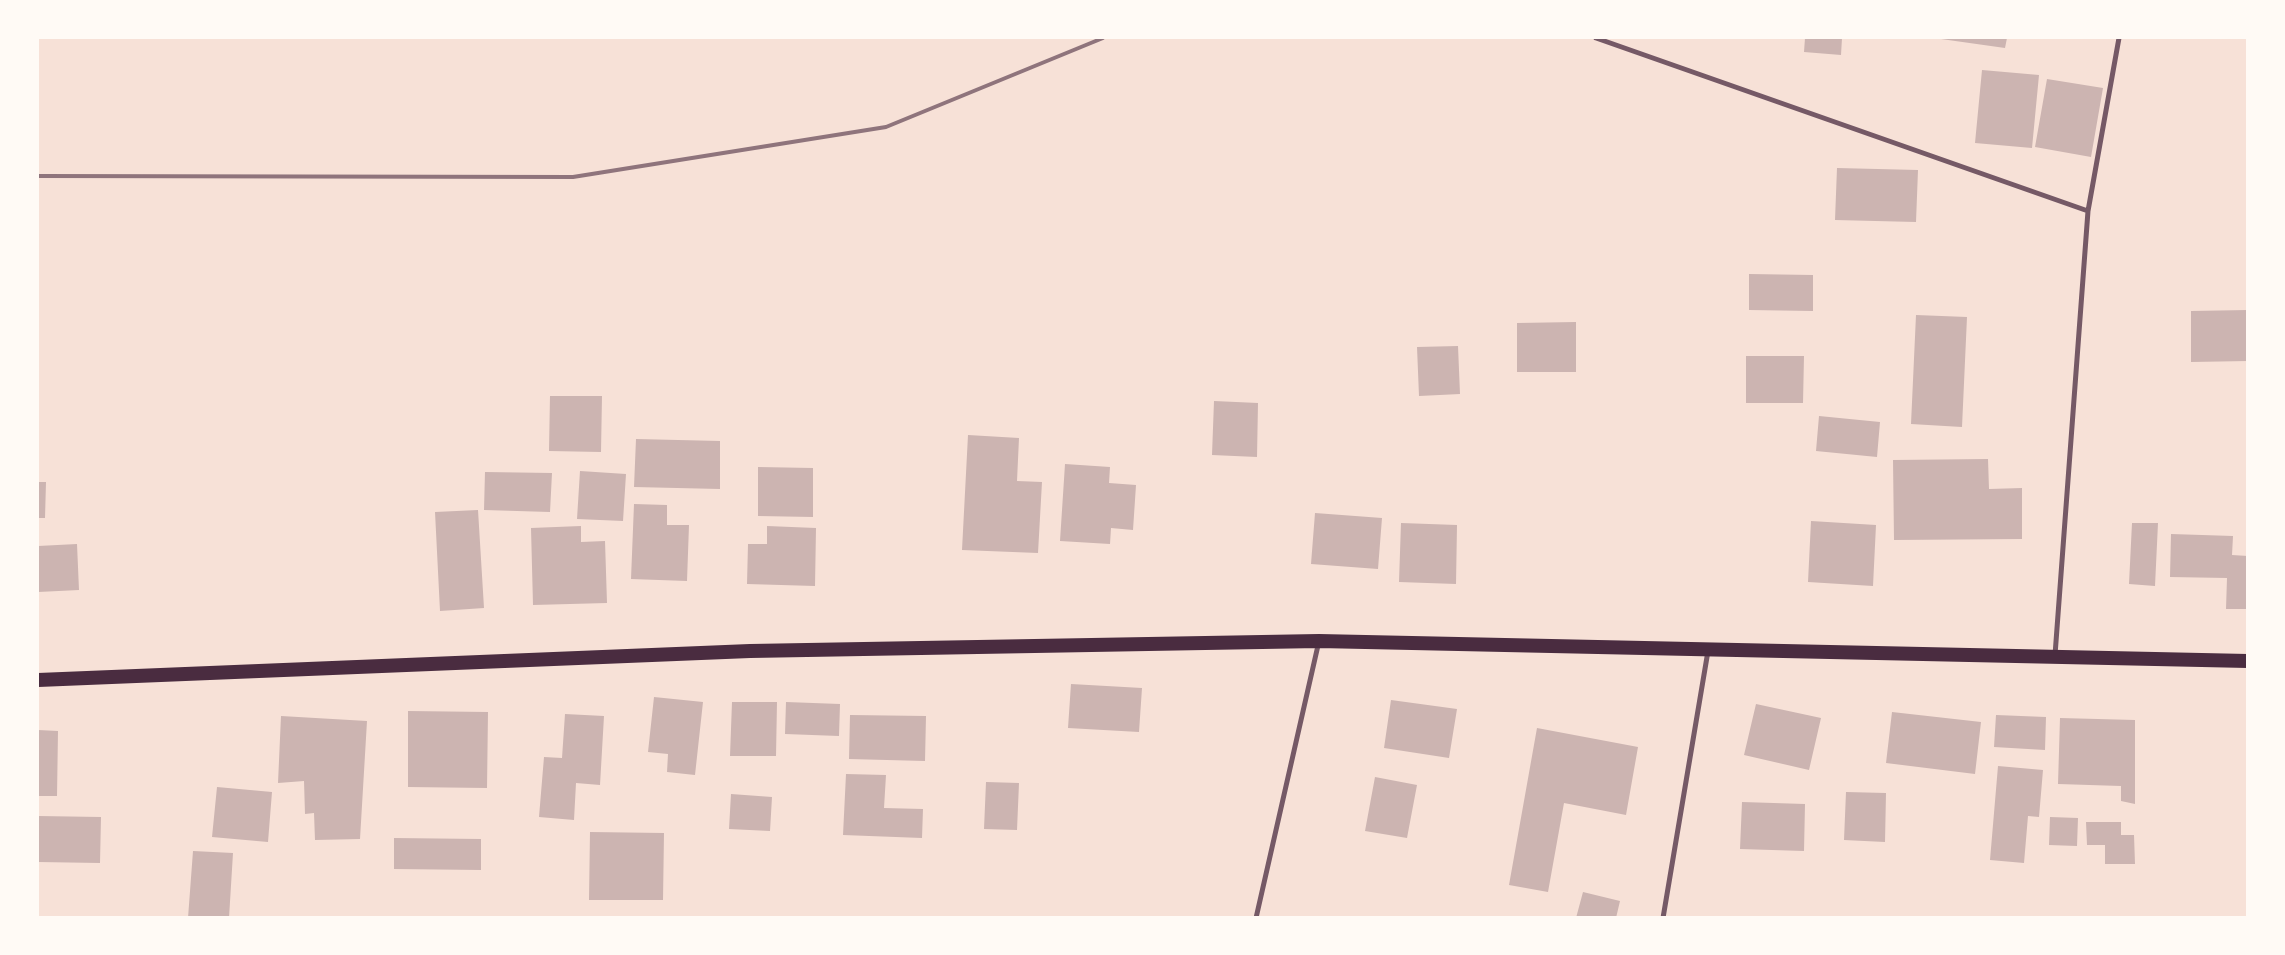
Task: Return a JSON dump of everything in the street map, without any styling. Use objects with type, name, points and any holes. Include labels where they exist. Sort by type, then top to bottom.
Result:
[{"type":"highway","points":[[38,680],[750,651],[1319,641],[2248,661]]},
{"type":"street","points":[[1596,38],[2088,211]]},
{"type":"street","points":[[2055,656],[2088,211],[2119,38]]},
{"type":"street","points":[[1256,918],[1319,641]]},
{"type":"street","points":[[1663,918],[1708,648]]},
{"type":"building","points":[[1805,38],[1842,38],[1841,55],[1804,52]]},
{"type":"building","points":[[1934,38],[2007,38],[2005,48]]},
{"type":"building","points":[[1982,70],[2039,75],[2032,148],[1975,143]]},
{"type":"building","points":[[2047,79],[2103,88],[2091,157],[2035,147]]},
{"type":"building","points":[[1837,168],[1918,170],[1916,222],[1835,220]]},
{"type":"building","points":[[1749,274],[1813,275],[1813,311],[1749,310]]},
{"type":"building","points":[[2248,310],[2248,361],[2191,362],[2191,311]]},
{"type":"building","points":[[1916,315],[1967,317],[1962,427],[1911,424]]},
{"type":"building","points":[[1576,322],[1576,372],[1517,372],[1517,323]]},
{"type":"building","points":[[1458,346],[1460,394],[1419,396],[1417,347]]},
{"type":"building","points":[[1746,356],[1804,356],[1803,403],[1746,403]]},
{"type":"building","points":[[550,396],[602,396],[601,452],[549,451]]},
{"type":"building","points":[[1214,401],[1258,403],[1257,457],[1212,455]]},
{"type":"building","points":[[1819,416],[1880,422],[1877,457],[1816,451]]},
{"type":"building","points":[[968,435],[1019,438],[1017,481],[1042,482],[1038,553],[962,550]]},
{"type":"building","points":[[636,439],[720,441],[720,489],[634,487]]},
{"type":"building","points":[[1988,459],[1989,489],[2022,488],[2022,539],[1894,540],[1893,460]]},
{"type":"building","points":[[1065,464],[1110,467],[1109,483],[1136,485],[1133,530],[1111,528],[1110,544],[1060,541]]},
{"type":"building","points":[[758,467],[813,468],[813,517],[758,516]]},
{"type":"building","points":[[580,471],[626,474],[623,521],[577,519]]},
{"type":"building","points":[[485,472],[552,473],[550,512],[484,510]]},
{"type":"building","points":[[38,482],[46,482],[45,518],[38,518]]},
{"type":"building","points":[[634,504],[667,505],[667,525],[689,525],[687,581],[631,579]]},
{"type":"building","points":[[478,510],[484,608],[440,611],[435,512]]},
{"type":"building","points":[[1315,513],[1382,518],[1378,569],[1311,564]]},
{"type":"building","points":[[1811,521],[1876,525],[1873,586],[1808,582]]},
{"type":"building","points":[[1401,523],[1457,525],[1456,584],[1399,582]]},
{"type":"building","points":[[2132,523],[2158,523],[2155,586],[2129,584]]},
{"type":"building","points":[[581,526],[581,542],[605,541],[607,603],[533,605],[531,528]]},
{"type":"building","points":[[767,526],[816,528],[815,586],[747,584],[748,544],[767,544]]},
{"type":"building","points":[[2171,534],[2233,536],[2232,555],[2248,556],[2248,609],[2226,609],[2227,578],[2170,577]]},
{"type":"building","points":[[77,544],[79,590],[38,592],[38,546]]},
{"type":"building","points":[[1071,684],[1142,688],[1139,732],[1068,728]]},
{"type":"building","points":[[654,697],[703,702],[695,775],[667,772],[668,754],[648,752]]},
{"type":"building","points":[[1391,700],[1457,709],[1449,758],[1384,748]]},
{"type":"building","points":[[732,702],[777,702],[776,756],[730,756]]},
{"type":"building","points":[[786,702],[840,704],[839,736],[785,734]]},
{"type":"building","points":[[1756,704],[1821,718],[1809,770],[1744,755]]},
{"type":"building","points":[[408,711],[488,712],[487,788],[408,787]]},
{"type":"building","points":[[1892,712],[1981,722],[1975,774],[1886,763]]},
{"type":"building","points":[[565,714],[604,716],[600,785],[576,783],[574,820],[539,817],[544,757],[562,758]]},
{"type":"building","points":[[850,715],[926,716],[925,761],[849,759]]},
{"type":"building","points":[[1996,715],[2046,717],[2045,750],[1994,747]]},
{"type":"building","points":[[281,716],[367,721],[360,839],[315,840],[314,813],[305,814],[304,781],[278,783]]},
{"type":"building","points":[[2060,718],[2135,720],[2135,804],[2121,801],[2121,786],[2058,784]]},
{"type":"building","points":[[1537,728],[1638,747],[1626,815],[1564,803],[1548,892],[1509,885]]},
{"type":"building","points":[[38,730],[58,731],[57,796],[38,796]]},
{"type":"building","points":[[1998,766],[2043,770],[2039,817],[2028,816],[2024,863],[1990,860]]},
{"type":"building","points":[[846,774],[886,775],[884,808],[923,809],[922,838],[843,835]]},
{"type":"building","points":[[1375,777],[1417,785],[1407,838],[1365,831]]},
{"type":"building","points":[[986,782],[1019,783],[1017,830],[984,829]]},
{"type":"building","points":[[217,787],[272,792],[268,842],[212,837]]},
{"type":"building","points":[[1846,792],[1886,793],[1885,842],[1844,840]]},
{"type":"building","points":[[731,794],[772,797],[770,831],[729,829]]},
{"type":"building","points":[[1742,802],[1805,804],[1804,851],[1740,849]]},
{"type":"building","points":[[38,816],[101,817],[100,863],[38,862]]},
{"type":"building","points":[[2050,817],[2078,818],[2077,846],[2049,845]]},
{"type":"building","points":[[2086,822],[2121,822],[2121,835],[2134,835],[2135,864],[2105,864],[2105,845],[2087,845]]},
{"type":"building","points":[[590,832],[664,833],[663,900],[589,900]]},
{"type":"building","points":[[394,838],[481,839],[481,870],[394,869]]},
{"type":"building","points":[[193,851],[233,853],[229,918],[188,918]]},
{"type":"building","points":[[1583,892],[1620,901],[1616,918],[1576,918]]},
{"type":"railway","points":[[38,176],[573,177],[886,127],[1103,38]]}]
